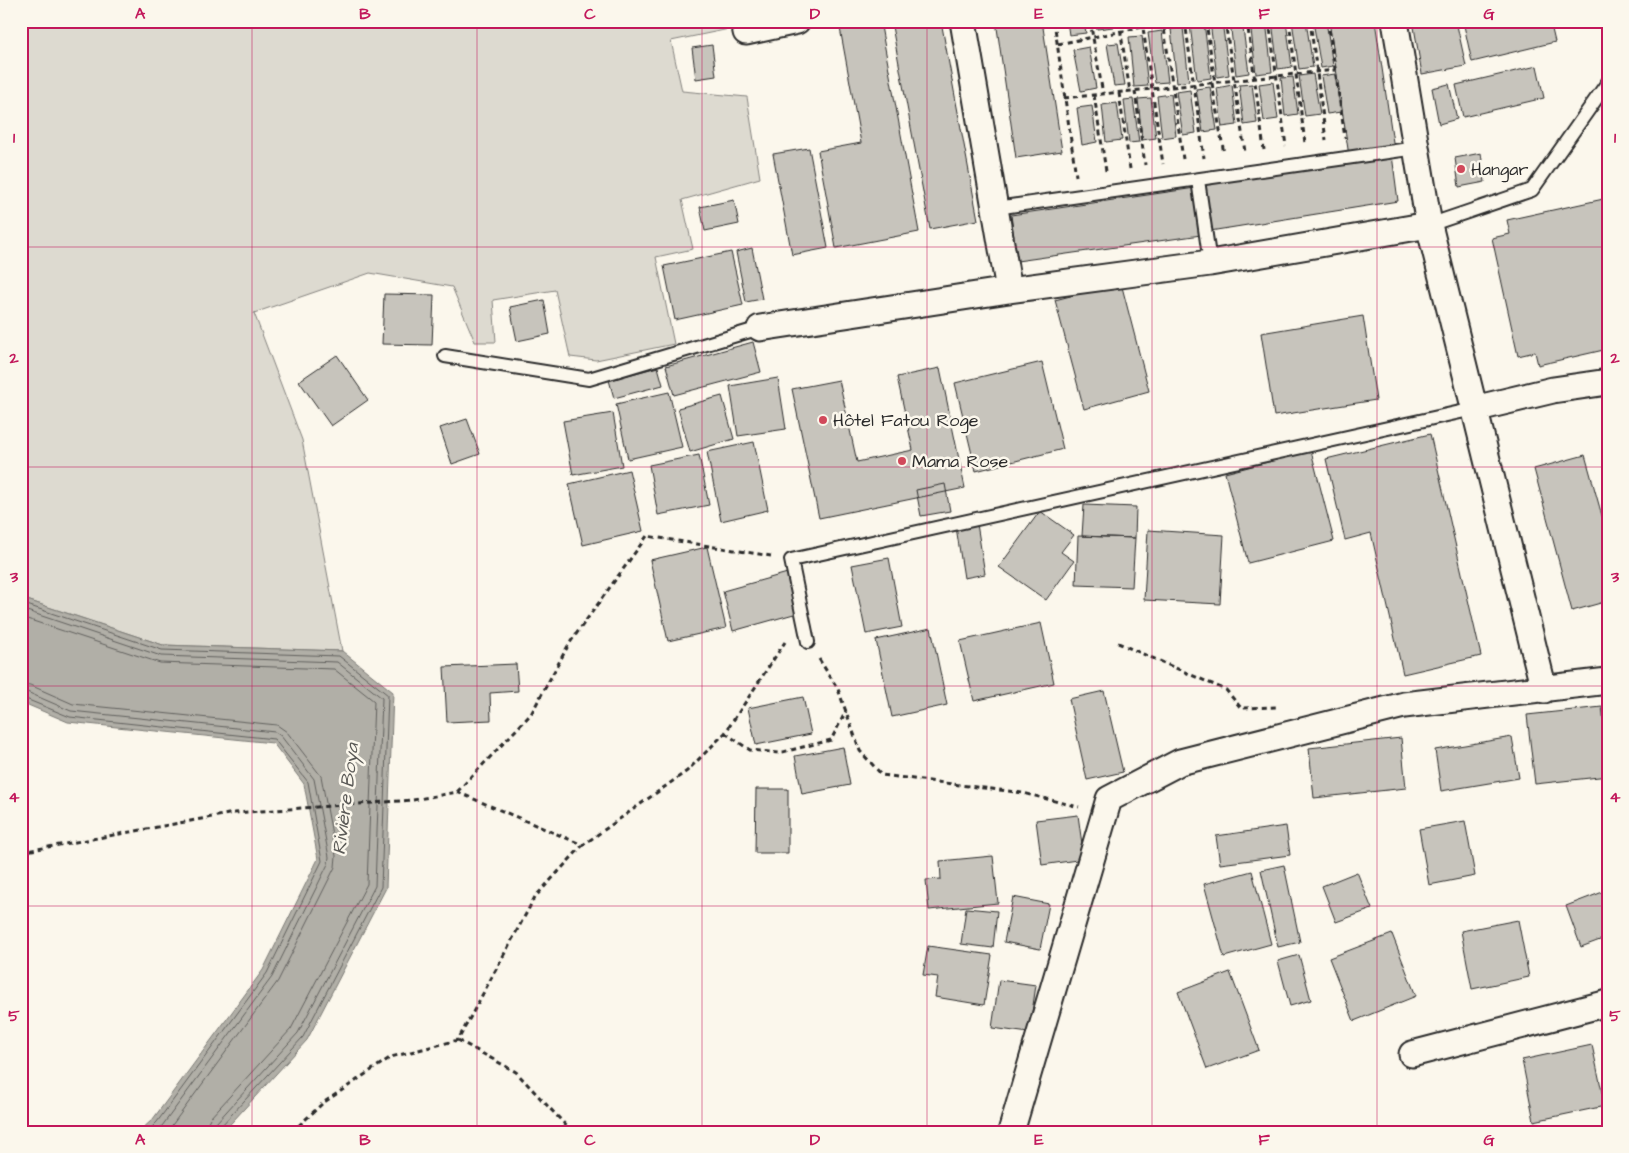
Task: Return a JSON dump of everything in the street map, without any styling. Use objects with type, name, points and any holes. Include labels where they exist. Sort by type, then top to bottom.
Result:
[{"type":"street","points":[[744,21],[746,32],[797,21]]},
{"type":"street","points":[[962,21],[1009,290]]},
{"type":"street","points":[[1396,21],[1429,225],[1544,690]]},
{"type":"street","points":[[760,328],[1009,290],[1210,263],[1429,225]]},
{"type":"street","points":[[1474,409],[1553,390],[1608,382]]},
{"type":"street","points":[[1011,1132],[1109,799],[1180,762],[1404,705],[1608,681]]},
{"type":"street","points":[[1412,1054],[1608,1003]]},
{"type":"lane","points":[[1429,225],[1532,190],[1608,82]]},
{"type":"lane","points":[[996,208],[1416,148]]},
{"type":"lane","points":[[1197,180],[1210,263]]},
{"type":"lane","points":[[445,356],[589,380],[760,328]]},
{"type":"lane","points":[[808,642],[791,560],[1474,409]]},
{"type":"path","points":[[1054,21],[1080,197]]},
{"type":"path","points":[[1090,21],[1103,95]]},
{"type":"path","points":[[1120,21],[1130,92]]},
{"type":"path","points":[[1142,21],[1166,184]]},
{"type":"path","points":[[1058,44],[1163,23],[1186,21],[1194,86],[1197,180]]},
{"type":"path","points":[[1206,21],[1227,176]]},
{"type":"path","points":[[1225,21],[1248,172]]},
{"type":"path","points":[[1247,21],[1266,170]]},
{"type":"path","points":[[1269,21],[1289,167]]},
{"type":"path","points":[[1290,21],[1308,164]]},
{"type":"path","points":[[1310,21],[1329,161]]},
{"type":"path","points":[[1328,21],[1348,158]]},
{"type":"path","points":[[1163,23],[1173,88],[1197,180]]},
{"type":"path","points":[[1064,98],[1335,70]]},
{"type":"path","points":[[1135,91],[1148,187]]},
{"type":"path","points":[[1119,93],[1132,189]]},
{"type":"path","points":[[1094,95],[1110,192]]},
{"type":"path","points":[[457,792],[531,714],[569,644],[647,536],[791,560]]},
{"type":"path","points":[[458,1040],[535,897],[583,845],[687,771],[725,733],[788,638],[808,642],[838,689],[860,752],[882,775],[1023,793],[1105,814]]},
{"type":"path","points":[[1118,643],[1226,690],[1241,708],[1279,707]]},
{"type":"path","points":[[725,733],[750,750],[779,753],[831,740],[846,711]]},
{"type":"path","points":[[21,852],[234,813],[413,800],[457,792],[583,845]]},
{"type":"path","points":[[292,1132],[323,1103],[391,1057],[458,1040],[516,1072],[572,1132]]},
{"type":"shaded area","points":[[21,21],[733,21],[734,28],[671,41],[682,91],[747,97],[760,178],[682,200],[693,249],[656,257],[674,344],[596,360],[570,357],[555,290],[493,300],[496,342],[475,342],[452,287],[370,273],[254,313],[302,440],[342,651],[163,645],[21,598]]},
{"type":"water","name":"Rivière Boya","points":[[21,598],[163,645],[342,651],[393,692],[386,888],[307,1040],[223,1132],[139,1132],[153,1119],[263,970],[318,859],[304,784],[273,743],[68,722],[21,702]]},
{"type":"building","points":[[880,21],[919,232],[836,248],[818,151],[861,143],[840,28]]},
{"type":"building","points":[[891,21],[941,21],[978,220],[930,229]]},
{"type":"building","points":[[996,21],[1042,21],[1062,151],[1016,158]]},
{"type":"building","points":[[1067,21],[1084,21],[1086,33],[1069,35]]},
{"type":"building","points":[[1096,21],[1112,21],[1113,27],[1097,29]]},
{"type":"building","points":[[1222,21],[1229,75],[1217,77],[1210,22]]},
{"type":"building","points":[[1230,21],[1242,21],[1249,73],[1236,75]]},
{"type":"building","points":[[1250,21],[1266,21],[1272,72],[1256,74]]},
{"type":"building","points":[[1272,21],[1286,21],[1292,67],[1278,69]]},
{"type":"building","points":[[1292,21],[1306,21],[1313,67],[1299,69]]},
{"type":"building","points":[[1313,21],[1326,21],[1333,66],[1321,68]]},
{"type":"building","points":[[1329,21],[1375,21],[1394,149],[1349,156]]},
{"type":"building","points":[[1413,21],[1456,21],[1466,66],[1422,74]]},
{"type":"building","points":[[1463,21],[1550,21],[1555,42],[1472,62]]},
{"type":"building","points":[[1204,23],[1211,78],[1197,80],[1190,25]]},
{"type":"building","points":[[1183,28],[1189,81],[1177,83],[1171,29]]},
{"type":"building","points":[[1162,31],[1168,82],[1155,83],[1148,33]]},
{"type":"building","points":[[1142,36],[1148,86],[1134,87],[1129,37]]},
{"type":"building","points":[[1118,43],[1125,85],[1114,86],[1107,44]]},
{"type":"building","points":[[712,45],[716,76],[696,79],[692,48]]},
{"type":"building","points":[[1089,47],[1096,88],[1081,91],[1073,50]]},
{"type":"building","points":[[1537,66],[1544,98],[1463,117],[1456,85]]},
{"type":"building","points":[[1313,74],[1320,114],[1305,116],[1299,76]]},
{"type":"building","points":[[1335,74],[1341,112],[1327,114],[1321,76]]},
{"type":"building","points":[[1293,77],[1298,114],[1285,116],[1281,78]]},
{"type":"building","points":[[1273,82],[1278,119],[1264,121],[1259,84]]},
{"type":"building","points":[[1252,84],[1257,123],[1244,125],[1239,85]]},
{"type":"building","points":[[1449,84],[1457,119],[1439,124],[1432,88]]},
{"type":"building","points":[[1232,85],[1237,125],[1222,127],[1217,88]]},
{"type":"building","points":[[1210,87],[1217,130],[1203,132],[1196,89]]},
{"type":"building","points":[[1190,90],[1196,133],[1183,135],[1176,92]]},
{"type":"building","points":[[1171,94],[1176,136],[1162,138],[1157,96]]},
{"type":"building","points":[[1151,98],[1156,138],[1142,140],[1138,99]]},
{"type":"building","points":[[1133,99],[1139,142],[1129,143],[1124,100]]},
{"type":"building","points":[[1117,103],[1122,140],[1106,142],[1102,105]]},
{"type":"building","points":[[1092,106],[1097,142],[1082,145],[1077,108]]},
{"type":"building","points":[[809,148],[828,248],[792,255],[773,154]]},
{"type":"building","points":[[1481,153],[1485,182],[1459,187],[1455,158]]},
{"type":"building","points":[[1392,155],[1398,201],[1210,231],[1203,185]]},
{"type":"building","points":[[1195,188],[1201,235],[1017,261],[1011,215]]},
{"type":"building","points":[[1608,198],[1608,349],[1538,365],[1535,352],[1518,356],[1492,238],[1510,234],[1507,220]]},
{"type":"building","points":[[734,200],[739,224],[705,231],[700,207]]},
{"type":"building","points":[[752,248],[762,299],[746,302],[736,252]]},
{"type":"building","points":[[731,252],[743,305],[675,320],[664,266]]},
{"type":"building","points":[[1121,283],[1149,391],[1084,409],[1055,300]]},
{"type":"building","points":[[384,294],[434,295],[432,345],[382,344]]},
{"type":"building","points":[[544,300],[550,334],[517,341],[510,307]]},
{"type":"building","points":[[1363,316],[1376,400],[1274,416],[1261,333]]},
{"type":"building","points":[[753,342],[761,372],[674,395],[666,366]]},
{"type":"building","points":[[337,355],[368,400],[331,426],[299,381]]},
{"type":"building","points":[[1042,362],[1063,449],[976,471],[955,383]]},
{"type":"building","points":[[658,367],[663,385],[614,398],[609,380]]},
{"type":"building","name":"Hôtel Fatou Roge","points":[[940,368],[965,488],[819,518],[792,389],[839,380],[857,462],[913,450],[897,377]]},
{"type":"building","points":[[778,378],[786,429],[738,436],[730,386]]},
{"type":"building","points":[[669,392],[682,447],[628,459],[616,404]]},
{"type":"building","points":[[722,396],[734,439],[690,452],[678,408]]},
{"type":"building","points":[[613,413],[622,466],[573,475],[563,421]]},
{"type":"building","points":[[467,419],[480,454],[452,464],[440,428]]},
{"type":"building","points":[[1430,434],[1481,656],[1403,674],[1371,533],[1345,540],[1326,459]]},
{"type":"building","points":[[754,442],[768,510],[721,521],[707,452]]},
{"type":"building","points":[[1608,448],[1608,463],[1603,449]]},
{"type":"building","points":[[1311,451],[1334,541],[1248,563],[1225,473]]},
{"type":"building","points":[[699,455],[709,505],[658,515],[649,465]]},
{"type":"building","points":[[1585,455],[1608,537],[1608,601],[1572,611],[1534,469]]},
{"type":"building","points":[[629,470],[643,531],[583,545],[569,484]]},
{"type":"building","points":[[945,484],[950,511],[921,516],[916,490]]},
{"type":"building","points":[[1084,505],[1136,507],[1135,538],[1082,536]]},
{"type":"building","points":[[1040,511],[1074,535],[1061,552],[1074,561],[1046,600],[999,567]]},
{"type":"building","points":[[977,524],[985,574],[964,578],[956,527]]},
{"type":"building","points":[[1148,530],[1224,535],[1220,604],[1144,600]]},
{"type":"building","points":[[1078,536],[1135,538],[1132,587],[1076,585]]},
{"type":"building","points":[[707,547],[726,628],[668,641],[650,560]]},
{"type":"building","points":[[889,558],[902,627],[866,634],[852,565]]},
{"type":"building","points":[[791,572],[801,612],[733,631],[723,591]]},
{"type":"building","points":[[1041,623],[1054,683],[974,701],[960,641]]},
{"type":"building","points":[[931,628],[947,705],[892,717],[876,640]]},
{"type":"building","points":[[516,664],[518,691],[490,693],[491,720],[447,722],[444,667]]},
{"type":"building","points":[[1104,691],[1123,772],[1087,780],[1069,699]]},
{"type":"building","points":[[803,697],[811,734],[756,745],[748,708]]},
{"type":"building","points":[[1602,707],[1608,776],[1535,784],[1527,715]]},
{"type":"building","points":[[1512,737],[1519,778],[1441,791],[1435,750]]},
{"type":"building","points":[[1401,738],[1406,788],[1314,798],[1309,748]]},
{"type":"building","points":[[843,747],[850,785],[802,794],[795,756]]},
{"type":"building","points":[[756,789],[788,789],[788,853],[755,853]]},
{"type":"building","points":[[1078,815],[1084,859],[1042,865],[1036,820]]},
{"type":"building","points":[[1465,821],[1475,876],[1429,885],[1419,829]]},
{"type":"building","points":[[1286,826],[1290,855],[1220,864],[1216,836]]},
{"type":"building","points":[[993,856],[998,903],[929,910],[926,880],[941,879],[940,861]]},
{"type":"building","points":[[1284,865],[1300,942],[1278,947],[1261,870]]},
{"type":"building","points":[[1252,871],[1271,944],[1224,957],[1204,884]]},
{"type":"building","points":[[1357,872],[1372,909],[1336,922],[1322,886]]},
{"type":"building","points":[[1608,890],[1608,937],[1581,947],[1566,906]]},
{"type":"building","points":[[1013,897],[1049,904],[1040,949],[1004,942]]},
{"type":"building","points":[[966,908],[997,911],[993,948],[961,944]]},
{"type":"building","points":[[1518,920],[1529,977],[1472,989],[1461,931]]},
{"type":"building","points":[[1392,934],[1416,996],[1354,1021],[1329,958]]},
{"type":"building","points":[[928,946],[992,955],[984,1005],[935,997],[938,977],[923,975]]},
{"type":"building","points":[[1299,955],[1311,1000],[1290,1006],[1278,961]]},
{"type":"building","points":[[1230,972],[1259,1050],[1207,1069],[1178,992]]},
{"type":"building","points":[[999,980],[1036,985],[1029,1033],[992,1028]]},
{"type":"building","points":[[1592,1045],[1605,1106],[1534,1121],[1522,1060]]},
{"type":"place","name":"Hangar","points":[[1461,169]]},
{"type":"place","name":"Hôtel Fatou Roge","points":[[823,420]]},
{"type":"place","name":"Mama Rose","points":[[902,461]]}]
